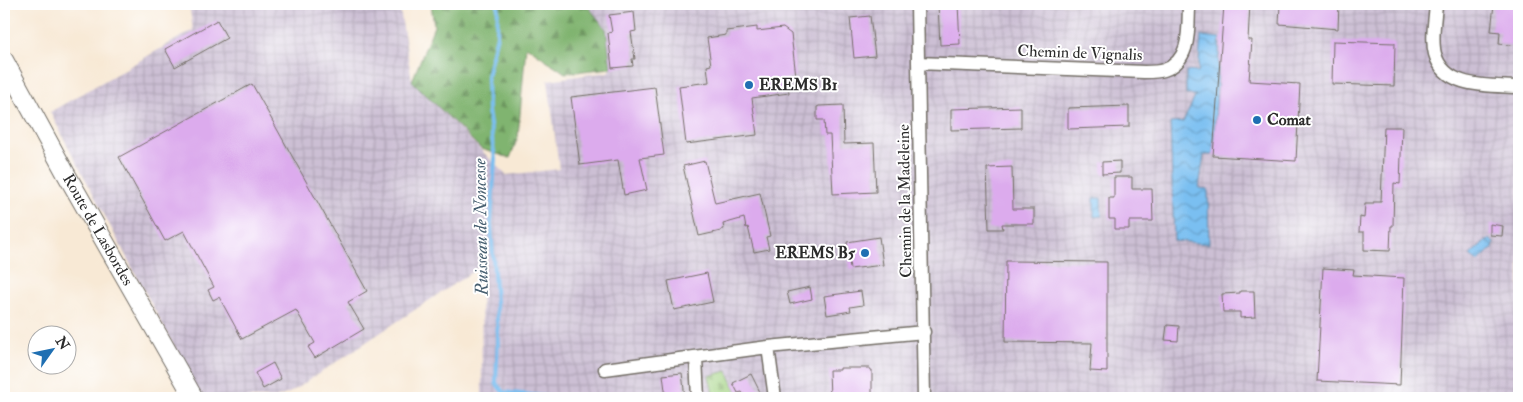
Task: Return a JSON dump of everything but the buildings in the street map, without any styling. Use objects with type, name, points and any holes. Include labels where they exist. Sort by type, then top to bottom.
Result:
[{"type":"street","name":"Chemin de la Madeleine","points":[[917,4],[924,398]]},
{"type":"street","name":"Chemin de Vignalis","points":[[918,63],[1144,72],[1163,70],[1174,66],[1182,57],[1186,47],[1189,4]]},
{"type":"street","points":[[1436,4],[1434,43],[1435,54],[1440,66],[1457,80],[1470,84],[1519,87]]},
{"type":"street","name":"Route de Lasbordes","points":[[4,60],[60,165],[194,398]]},
{"type":"street","points":[[605,369],[768,347],[924,332]]},
{"type":"street","points":[[768,347],[775,398]]},
{"type":"street","points":[[696,358],[698,398]]},
{"type":"shaded area","points":[[189,4],[399,4],[412,81],[506,175],[559,169],[548,80],[608,72],[611,68],[606,29],[586,4],[1519,4],[1519,398],[482,398],[481,266],[291,392],[276,398],[201,398],[50,112],[193,30]]},
{"type":"green space","points":[[431,4],[586,4],[606,29],[611,68],[565,73],[526,46],[518,137],[510,158],[481,149],[412,81],[434,26]]},
{"type":"green space","points":[[727,371],[740,398],[714,398],[709,376]]},
{"type":"water","points":[[1201,36],[1220,38],[1213,155],[1204,155],[1199,188],[1208,189],[1209,244],[1174,241],[1170,123],[1183,122],[1196,95],[1186,95],[1186,71],[1198,72]]},
{"type":"water","points":[[1094,198],[1101,198],[1102,216],[1094,217]]},
{"type":"water","points":[[1490,239],[1494,243],[1493,249],[1478,262],[1470,255]]},
{"type":"waterway","name":"Ruisseau de Noncesse","points":[[498,4],[497,35],[487,76],[488,111],[495,159],[491,224],[498,336],[496,383],[503,392],[559,398]]},
{"type":"place","name":"EREMS B1","points":[[749,85]]},
{"type":"place","name":"Comat","points":[[1257,120]]},
{"type":"place","name":"EREMS B5","points":[[865,253]]}]
